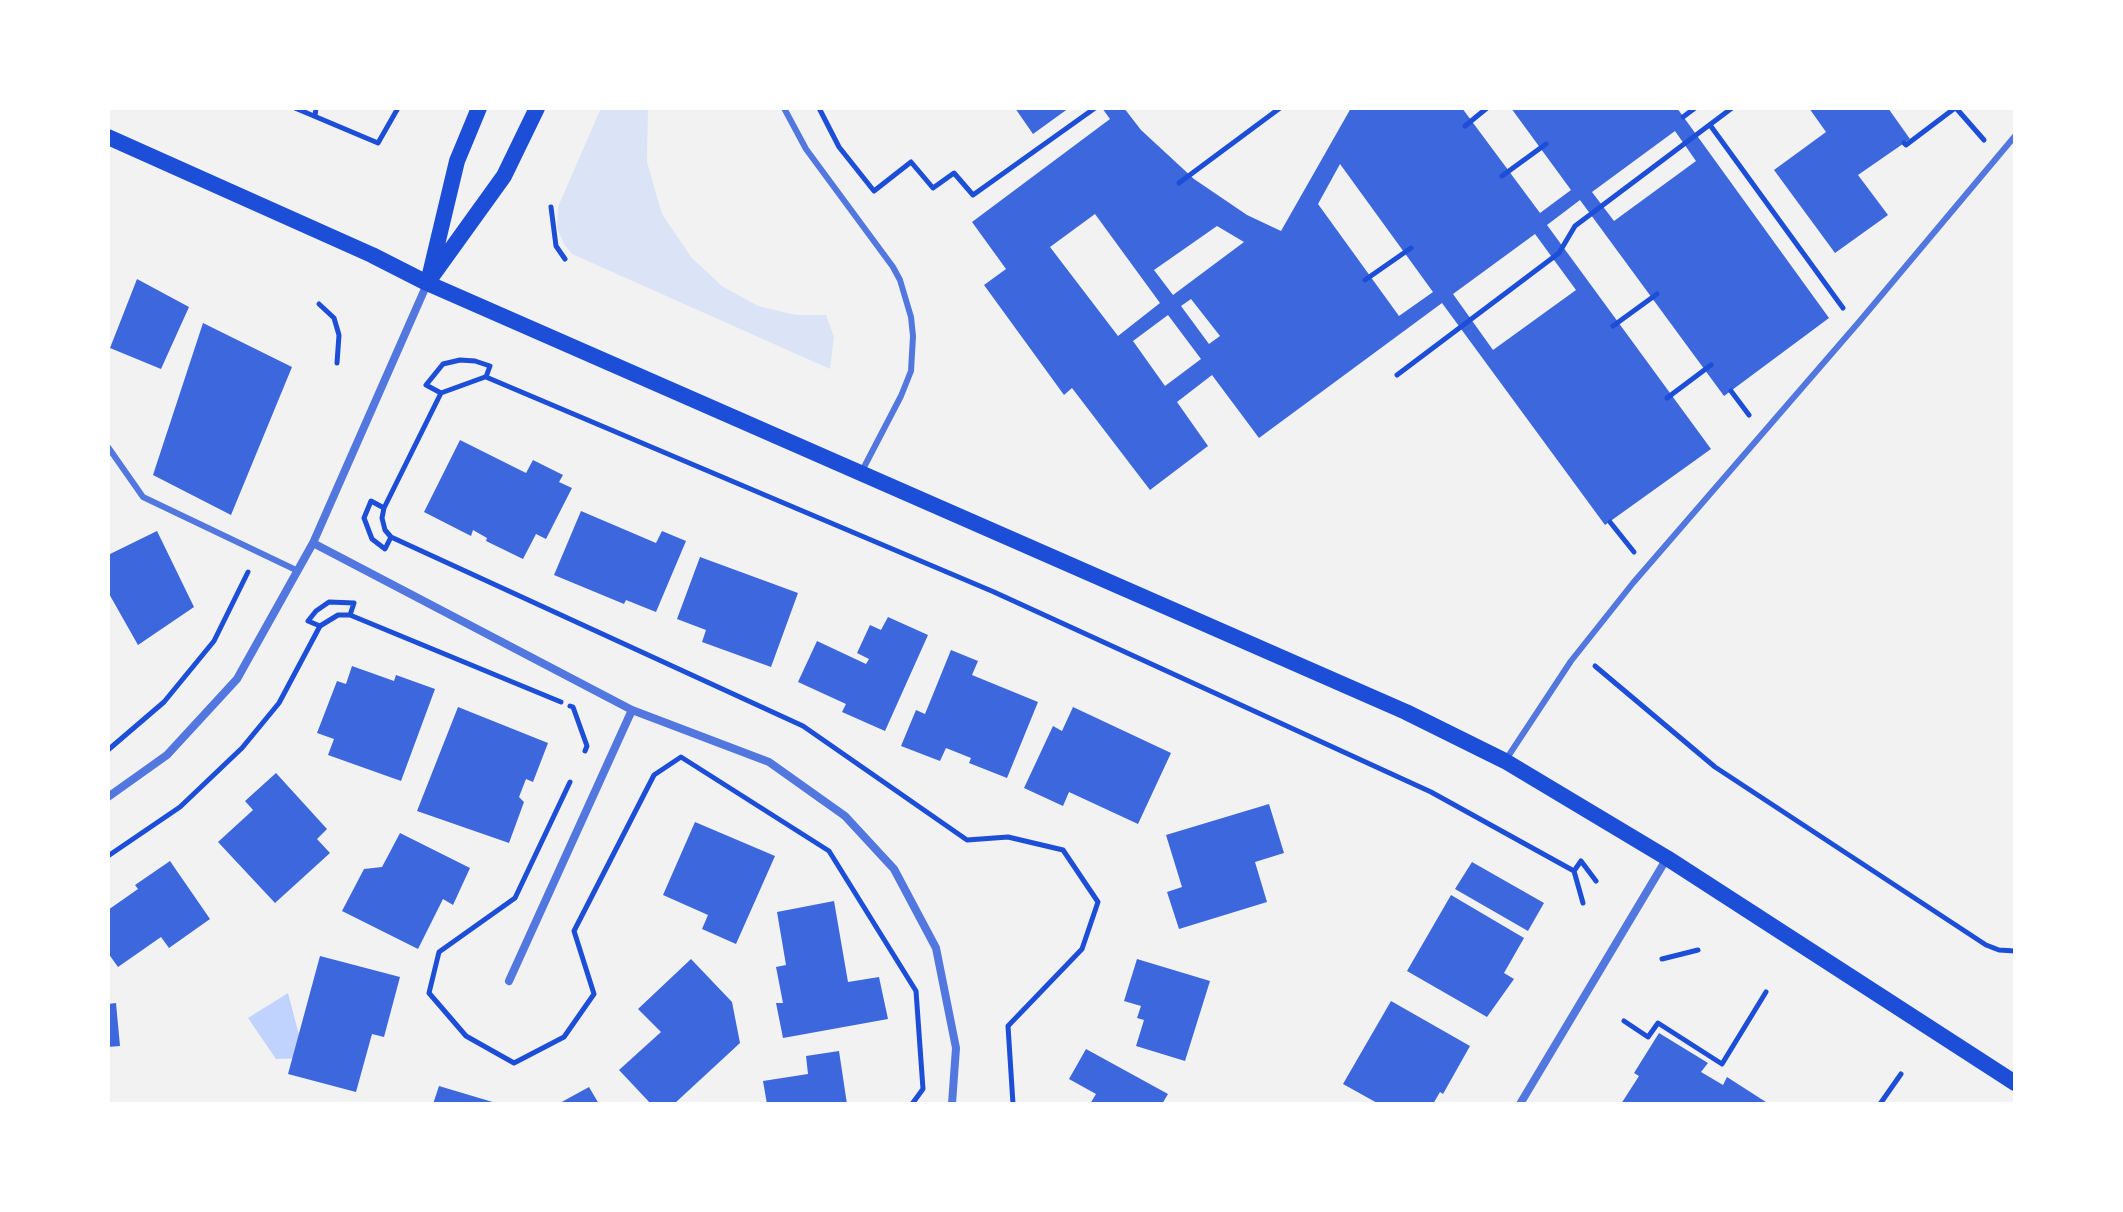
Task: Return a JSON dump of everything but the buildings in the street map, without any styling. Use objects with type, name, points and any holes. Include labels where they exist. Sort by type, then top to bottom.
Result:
[{"type":"main road","points":[[427,283],[457,161],[479,108]]},
{"type":"main road","points":[[427,283],[504,176],[537,108]]},
{"type":"main road","points":[[108,137],[372,255],[427,283],[1406,712],[1505,761],[1667,858],[2015,1083]]},
{"type":"street","points":[[108,797],[167,755],[237,679],[313,543],[427,283]]},
{"type":"street","points":[[313,543],[632,710],[769,762],[845,816],[894,869],[936,948],[956,1048],[952,1104]]},
{"type":"street","points":[[509,981],[632,710]]},
{"type":"street","points":[[1520,1104],[1667,858]]},
{"type":"lane","points":[[784,108],[806,149],[893,267],[911,317],[911,371],[861,473]]},
{"type":"lane","points":[[1505,761],[1578,652],[2015,136]]},
{"type":"lane","points":[[108,447],[143,497],[296,570]]},
{"type":"path","points":[[295,108],[378,143],[398,108]]},
{"type":"path","points":[[315,116],[316,108]]},
{"type":"path","points":[[819,108],[839,147],[874,191],[911,162],[933,188],[954,173],[973,195],[1095,108]]},
{"type":"path","points":[[1179,183],[1280,108]]},
{"type":"path","points":[[1465,126],[1487,108]]},
{"type":"path","points":[[1683,117],[1695,108]]},
{"type":"path","points":[[1397,375],[1559,253],[1575,226],[1732,108]]},
{"type":"path","points":[[1904,143],[1906,145],[1956,108],[1982,141],[1992,133]]},
{"type":"path","points":[[1710,125],[1843,308]]},
{"type":"path","points":[[1502,176],[1546,144]]},
{"type":"path","points":[[551,207],[556,246],[565,259]]},
{"type":"path","points":[[1365,280],[1411,248]]},
{"type":"path","points":[[1613,326],[1657,294]]},
{"type":"path","points":[[319,304],[334,318],[339,335],[337,363]]},
{"type":"path","points":[[441,393],[426,385],[443,364],[475,361],[490,366],[486,377]]},
{"type":"path","points":[[1667,398],[1711,365]]},
{"type":"path","points":[[391,537],[385,530],[382,518],[384,508],[441,393],[486,377],[1008,599],[1431,792],[1574,871],[1583,903]]},
{"type":"path","points":[[1731,391],[1748,415]]},
{"type":"path","points":[[372,539],[364,518],[371,501],[384,508]]},
{"type":"path","points":[[1610,522],[1629,548],[1650,565]]},
{"type":"path","points":[[108,750],[164,702],[214,641],[257,553]]},
{"type":"path","points":[[320,626],[308,621],[329,602],[354,603],[350,615]]},
{"type":"path","points":[[108,856],[180,807],[242,748],[279,703],[320,626],[338,615],[350,615],[573,707],[587,746],[580,760]]},
{"type":"path","points":[[1578,652],[1715,767],[1986,945],[2015,951]]},
{"type":"path","points":[[574,774],[515,898],[439,952],[429,993],[466,1036],[514,1063],[564,1037],[594,994],[574,931],[654,775],[681,757],[829,851],[916,991],[923,1089],[912,1104]]},
{"type":"path","points":[[1574,871],[1581,861],[1596,881]]},
{"type":"path","points":[[1662,959],[1698,950]]},
{"type":"path","points":[[1624,1021],[1648,1037],[1658,1023],[1722,1064],[1766,992]]},
{"type":"path","points":[[1880,1104],[1901,1074]]},
{"type":"shaded area","points":[[601,108],[648,108],[647,162],[662,214],[692,258],[722,286],[758,306],[796,315],[826,315],[834,337],[830,369],[572,254],[557,228],[558,207]]},
{"type":"water","points":[[288,993],[305,1058],[276,1059],[248,1018]]}]
